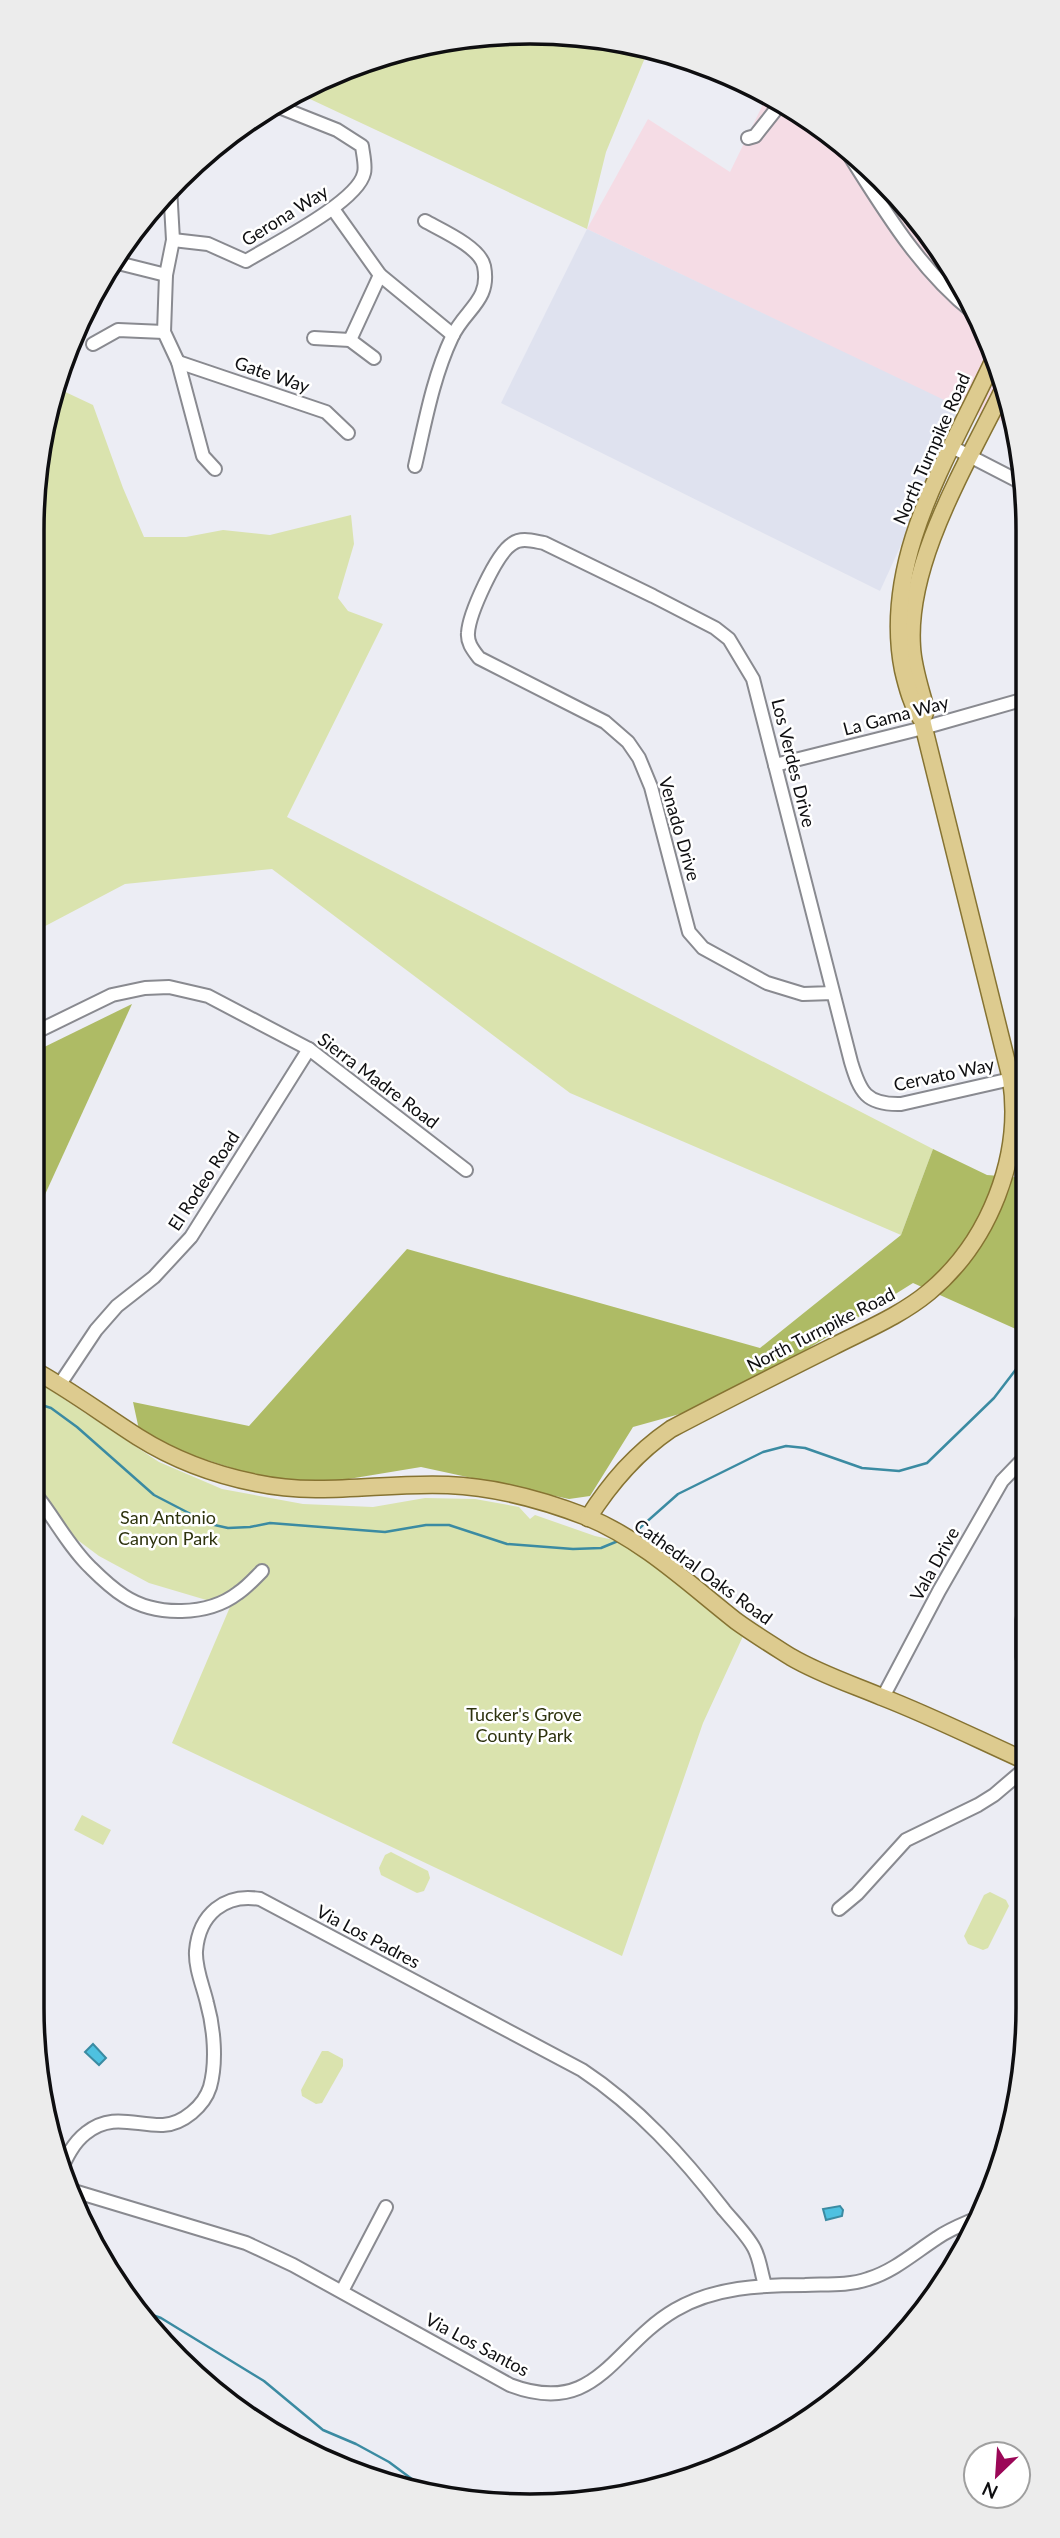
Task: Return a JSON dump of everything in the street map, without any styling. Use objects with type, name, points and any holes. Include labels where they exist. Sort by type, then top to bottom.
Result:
[{"type":"main road","name":"North Turnpike Road","points":[[989,370],[911,542],[899,597],[899,650],[912,701],[923,724],[1016,1068]]},
{"type":"main road","name":"North Turnpike Road","points":[[923,724],[926,710],[912,650],[915,599],[920,571],[928,548],[998,399]]},
{"type":"main road","name":"North Turnpike Road","points":[[588,1518],[617,1476],[648,1445],[671,1429],[900,1312],[928,1293],[951,1272],[981,1228],[999,1190],[1012,1139],[1016,1085]]},
{"type":"main road","name":"Cathedral Oaks Road","points":[[44,1375],[141,1439],[222,1475],[266,1485],[303,1489],[446,1485],[484,1488],[504,1491],[588,1518],[649,1553],[753,1633],[794,1659],[1016,1758]]},
{"type":"street","name":"Gerona Way","points":[[173,240],[208,244],[246,261],[333,209],[355,191],[365,173],[362,146],[337,130],[286,110]]},
{"type":"street","points":[[748,138],[755,136],[775,110]]},
{"type":"street","points":[[861,174],[890,219],[925,265],[943,287],[958,299]]},
{"type":"street","points":[[171,202],[173,240],[166,275],[164,332],[178,362],[203,456],[215,469]]},
{"type":"street","points":[[333,209],[380,275],[453,335]]},
{"type":"street","points":[[415,466],[433,390],[453,335],[485,291],[483,263],[471,247],[425,221]]},
{"type":"street","points":[[123,264],[166,275]]},
{"type":"street","points":[[350,340],[380,275]]},
{"type":"street","points":[[93,344],[118,330],[164,332]]},
{"type":"street","points":[[313,338],[350,340],[374,358]]},
{"type":"street","name":"Gate Way","points":[[178,362],[326,412],[348,433]]},
{"type":"street","points":[[952,447],[1013,479]]},
{"type":"street","name":"Venado Drive","points":[[544,543],[526,540],[514,542],[498,560],[471,618],[468,634],[470,645],[479,657],[551,697],[605,722],[628,742],[639,758],[651,787],[690,932],[696,941],[713,954],[767,983],[803,994],[833,993]]},
{"type":"street","name":"Los Verdes Drive","points":[[544,543],[715,628],[729,639],[753,679],[856,1078],[859,1088],[870,1099]]},
{"type":"street","name":"La Gama Way","points":[[775,765],[1016,701]]},
{"type":"street","name":"Sierra Madre Road","points":[[44,1028],[113,995],[145,988],[169,987],[208,996],[309,1049],[466,1170]]},
{"type":"street","name":"El Rodeo Road","points":[[60,1384],[96,1330],[117,1306],[155,1277],[191,1237],[309,1049]]},
{"type":"street","name":"Cervato Way","points":[[870,1099],[884,1104],[901,1104],[1016,1075]]},
{"type":"street","name":"Vala Drive","points":[[883,1697],[939,1591],[1002,1481],[1016,1466]]},
{"type":"street","points":[[44,1506],[90,1568],[125,1597],[142,1604],[182,1611],[208,1608],[236,1595],[262,1571]]},
{"type":"street","points":[[839,1909],[857,1894],[906,1840],[978,1805],[1016,1775]]},
{"type":"street","name":"Via Los Padres","points":[[68,2157],[76,2142],[99,2126],[122,2120],[167,2124],[184,2118],[199,2106],[209,2091],[214,2074],[210,2016],[196,1953],[199,1934],[208,1917],[219,1905],[232,1899],[260,1899],[582,2070],[608,2087],[632,2107],[690,2167],[721,2206],[754,2249],[765,2285]]},
{"type":"street","name":"Via Los Santos","points":[[81,2193],[246,2243],[342,2291],[510,2385],[549,2395],[589,2385],[645,2331],[676,2309],[699,2298],[765,2285],[835,2284],[867,2280],[892,2269],[937,2238],[966,2224]]},
{"type":"street","points":[[342,2291],[386,2207]]},
{"type":"shaded area","points":[[763,104],[800,126],[851,164],[896,209],[951,287],[979,344],[1004,422],[969,413],[587,229],[648,119],[730,172]]},
{"type":"shaded area","points":[[587,229],[963,409],[880,591],[501,403]]},
{"type":"green space","points":[[562,45],[645,58],[606,152],[587,229],[308,98],[344,81],[404,60],[467,48]]},
{"type":"green space","points":[[64,391],[93,405],[144,537],[186,537],[223,530],[270,535],[351,515],[354,544],[338,598],[348,611],[383,624],[287,817],[933,1149],[901,1235],[570,1093],[272,869],[125,884],[44,927],[45,498],[53,435]]},
{"type":"green space","points":[[132,1004],[44,1197],[44,1047]]},
{"type":"green space","points":[[933,1149],[987,1175],[1016,1177],[1016,1329],[913,1283],[723,1402],[633,1427],[590,1496],[569,1499],[421,1467],[294,1488],[141,1439],[133,1402],[249,1426],[407,1249],[760,1348],[901,1235]]},
{"type":"green space","name":"Tucker's Grove County Park","points":[[44,1386],[159,1462],[222,1489],[303,1504],[373,1507],[425,1498],[475,1499],[519,1507],[530,1519],[535,1515],[595,1536],[619,1541],[744,1634],[703,1723],[622,1956],[172,1743],[230,1607],[149,1583],[99,1556],[44,1515]]},
{"type":"green space","points":[[82,1815],[111,1830],[103,1845],[74,1830]]},
{"type":"green space","points":[[391,1852],[428,1871],[430,1878],[424,1891],[417,1893],[381,1875],[379,1868],[385,1855]]},
{"type":"green space","points":[[990,1892],[1006,1900],[1009,1906],[988,1948],[983,1950],[968,1944],[964,1936],[984,1895]]},
{"type":"green space","points":[[322,2051],[328,2051],[343,2059],[343,2066],[322,2103],[316,2104],[302,2096],[301,2090]]},
{"type":"water","points":[[93,2044],[106,2058],[99,2065],[85,2052]]},
{"type":"water","points":[[840,2206],[843,2210],[842,2216],[826,2220],[823,2209]]},
{"type":"waterway","points":[[634,1533],[678,1494],[763,1452],[786,1446],[805,1448],[862,1468],[899,1471],[927,1463],[994,1398],[1016,1369]]},
{"type":"waterway","points":[[44,1406],[77,1427],[154,1495],[210,1524],[228,1528],[270,1523],[385,1532],[426,1525],[449,1525],[507,1544],[573,1549],[601,1548],[618,1541]]},
{"type":"waterway","points":[[153,2315],[264,2381],[323,2430],[389,2462],[413,2480]]},
{"type":"park label","name":"San Antonio Canyon Park","points":[[168,1528]]}]
